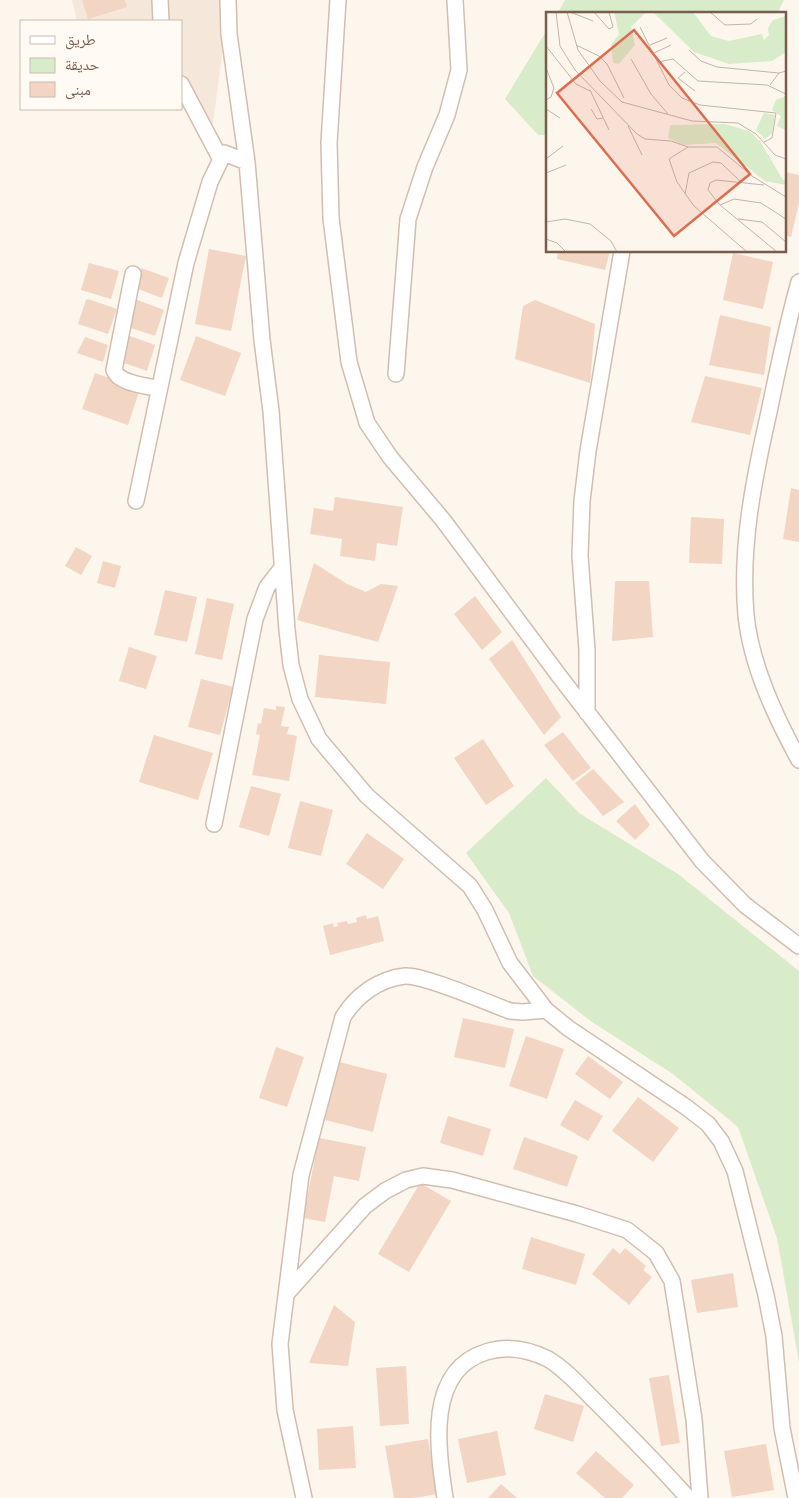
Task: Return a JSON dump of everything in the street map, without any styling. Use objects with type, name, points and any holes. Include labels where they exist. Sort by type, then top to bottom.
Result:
[{"type":"street","points":[[160,0],[161,20]]},
{"type":"street","points":[[228,0],[229,34],[247,162],[262,340],[271,411],[281,569],[292,665],[300,699],[319,739],[368,796],[470,886],[485,910],[510,964],[546,1010],[568,1028],[686,1106],[708,1124],[728,1154],[749,1221],[766,1294],[774,1336],[782,1428],[796,1498]]},
{"type":"street","points":[[338,0],[329,143],[331,218],[349,362],[367,423],[390,457],[443,520],[587,713],[702,861],[745,905],[799,946]]},
{"type":"street","points":[[396,374],[408,219],[425,168],[447,115],[459,70],[455,0]]},
{"type":"street","points":[[182,86],[220,158]]},
{"type":"street","points":[[136,501],[186,263],[210,182],[220,158],[225,152],[247,162]]},
{"type":"street","points":[[587,713],[587,650],[580,556],[582,501],[588,451],[622,252]]},
{"type":"street","points":[[133,274],[114,370],[116,376],[122,380],[159,389]]},
{"type":"street","points":[[799,282],[793,325],[747,522],[744,577],[746,616],[757,666],[769,699],[799,760]]},
{"type":"street","points":[[214,824],[255,619],[267,587],[281,569]]},
{"type":"street","points":[[304,1498],[289,1435],[280,1344],[288,1292],[292,1242],[301,1175],[336,1040],[344,1018],[352,1004],[367,990],[405,976],[428,981],[510,1010],[523,1012],[546,1010]]},
{"type":"street","points":[[288,1292],[365,1206],[385,1191],[406,1180],[423,1176],[452,1180],[577,1214],[627,1230],[656,1253],[672,1281],[694,1419],[700,1498]]},
{"type":"street","points":[[445,1498],[440,1462],[439,1429],[442,1398],[452,1378],[463,1364],[481,1354],[499,1348],[517,1348],[533,1352],[556,1366],[644,1449],[688,1498]]},
{"type":"shaded area","points":[[72,0],[229,0],[211,139],[191,104],[182,72],[182,20],[77,20]]},
{"type":"green space","points":[[565,0],[784,0],[778,12],[558,12]]},
{"type":"green space","points":[[546,31],[546,135],[538,135],[505,99]]},
{"type":"green space","points":[[546,778],[579,813],[678,874],[799,971],[799,1362],[777,1238],[738,1127],[673,1074],[592,1022],[533,976],[509,913],[466,853]]},
{"type":"building","points":[[82,0],[125,0],[127,7],[88,19]]},
{"type":"building","points":[[786,172],[799,175],[799,203],[791,237],[786,235]]},
{"type":"building","points":[[209,249],[246,256],[231,331],[195,324]]},
{"type":"building","points":[[558,252],[610,252],[605,270],[557,259]]},
{"type":"building","points":[[733,253],[773,262],[763,309],[723,300]]},
{"type":"building","points":[[89,263],[119,271],[111,299],[81,290]]},
{"type":"building","points":[[141,268],[169,278],[162,298],[133,287]]},
{"type":"building","points":[[88,299],[117,309],[108,334],[78,324]]},
{"type":"building","points":[[135,299],[164,310],[155,336],[125,326]]},
{"type":"building","points":[[535,300],[595,324],[590,383],[515,359],[523,306]]},
{"type":"building","points":[[720,315],[771,327],[764,375],[709,365]]},
{"type":"building","points":[[127,335],[155,345],[147,371],[118,361]]},
{"type":"building","points":[[196,336],[241,353],[225,396],[180,380]]},
{"type":"building","points":[[85,337],[108,345],[103,362],[77,353]]},
{"type":"building","points":[[95,373],[140,389],[128,425],[82,409]]},
{"type":"building","points":[[705,376],[762,388],[750,435],[691,422]]},
{"type":"building","points":[[791,488],[799,490],[799,542],[783,539]]},
{"type":"building","points":[[335,497],[403,507],[397,546],[377,543],[375,561],[340,556],[342,539],[310,534],[314,508],[333,511]]},
{"type":"building","points":[[691,517],[724,519],[722,564],[689,563]]},
{"type":"building","points":[[76,547],[92,556],[81,575],[65,566]]},
{"type":"building","points":[[103,561],[121,566],[115,588],[97,583]]},
{"type":"building","points":[[314,563],[347,584],[366,592],[381,584],[398,586],[378,642],[297,620]]},
{"type":"building","points":[[615,581],[649,581],[653,637],[612,641]]},
{"type":"building","points":[[165,590],[197,597],[187,642],[154,635]]},
{"type":"building","points":[[475,596],[502,632],[482,650],[454,614]]},
{"type":"building","points":[[207,598],[234,604],[222,660],[195,654]]},
{"type":"building","points":[[512,640],[561,717],[544,735],[489,659]]},
{"type":"building","points":[[129,647],[157,656],[146,689],[119,681]]},
{"type":"building","points":[[319,655],[390,662],[386,704],[315,697]]},
{"type":"building","points":[[201,679],[233,687],[220,735],[188,727]]},
{"type":"building","points":[[276,706],[285,707],[281,726],[289,727],[287,734],[297,736],[289,781],[252,775],[260,735],[256,734],[258,723],[261,724],[264,708],[276,710]]},
{"type":"building","points":[[563,732],[591,768],[573,781],[544,745]]},
{"type":"building","points":[[154,735],[213,753],[198,800],[139,782]]},
{"type":"building","points":[[483,739],[514,786],[486,805],[454,758]]},
{"type":"building","points":[[593,769],[624,802],[603,816],[575,783]]},
{"type":"building","points":[[251,786],[281,794],[269,836],[239,827]]},
{"type":"building","points":[[300,801],[333,810],[321,856],[288,848]]},
{"type":"building","points":[[635,804],[650,825],[635,840],[616,821]]},
{"type":"building","points":[[367,833],[404,859],[383,889],[346,864]]},
{"type":"building","points":[[366,915],[367,919],[378,916],[384,941],[330,955],[323,926],[333,923],[334,927],[338,926],[337,923],[347,921],[348,924],[357,922],[356,918]]},
{"type":"building","points":[[463,1018],[514,1029],[505,1068],[454,1057]]},
{"type":"building","points":[[526,1036],[564,1049],[547,1099],[509,1086]]},
{"type":"building","points":[[276,1047],[304,1057],[287,1107],[259,1098]]},
{"type":"building","points":[[588,1056],[623,1082],[610,1099],[575,1074]]},
{"type":"building","points":[[339,1062],[387,1074],[373,1132],[325,1120]]},
{"type":"building","points":[[638,1097],[679,1128],[653,1162],[612,1131]]},
{"type":"building","points":[[575,1100],[603,1116],[588,1141],[560,1125]]},
{"type":"building","points":[[448,1116],[491,1129],[483,1156],[440,1143]]},
{"type":"building","points":[[524,1137],[578,1156],[567,1187],[513,1169]]},
{"type":"building","points":[[319,1138],[366,1147],[359,1181],[334,1176],[325,1222],[303,1218]]},
{"type":"building","points":[[420,1183],[451,1201],[409,1272],[378,1254]]},
{"type":"building","points":[[531,1237],[585,1254],[576,1285],[522,1269]]},
{"type":"building","points":[[613,1248],[620,1254],[625,1248],[646,1266],[643,1270],[652,1277],[629,1305],[592,1274]]},
{"type":"building","points":[[733,1273],[738,1307],[697,1313],[691,1280]]},
{"type":"building","points":[[334,1305],[355,1322],[348,1366],[309,1363]]},
{"type":"building","points":[[406,1366],[409,1424],[380,1426],[376,1368]]},
{"type":"building","points":[[669,1375],[680,1443],[661,1446],[649,1378]]},
{"type":"building","points":[[545,1394],[584,1406],[573,1442],[534,1429]]},
{"type":"building","points":[[353,1426],[356,1468],[319,1470],[317,1429]]},
{"type":"building","points":[[497,1431],[506,1475],[467,1483],[458,1439]]},
{"type":"building","points":[[428,1439],[437,1494],[414,1498],[394,1498],[385,1446]]},
{"type":"building","points":[[766,1444],[774,1490],[732,1497],[724,1451]]},
{"type":"building","points":[[596,1451],[634,1485],[622,1498],[605,1498],[576,1473]]},
{"type":"building","points":[[501,1484],[517,1498],[488,1498]]}]
